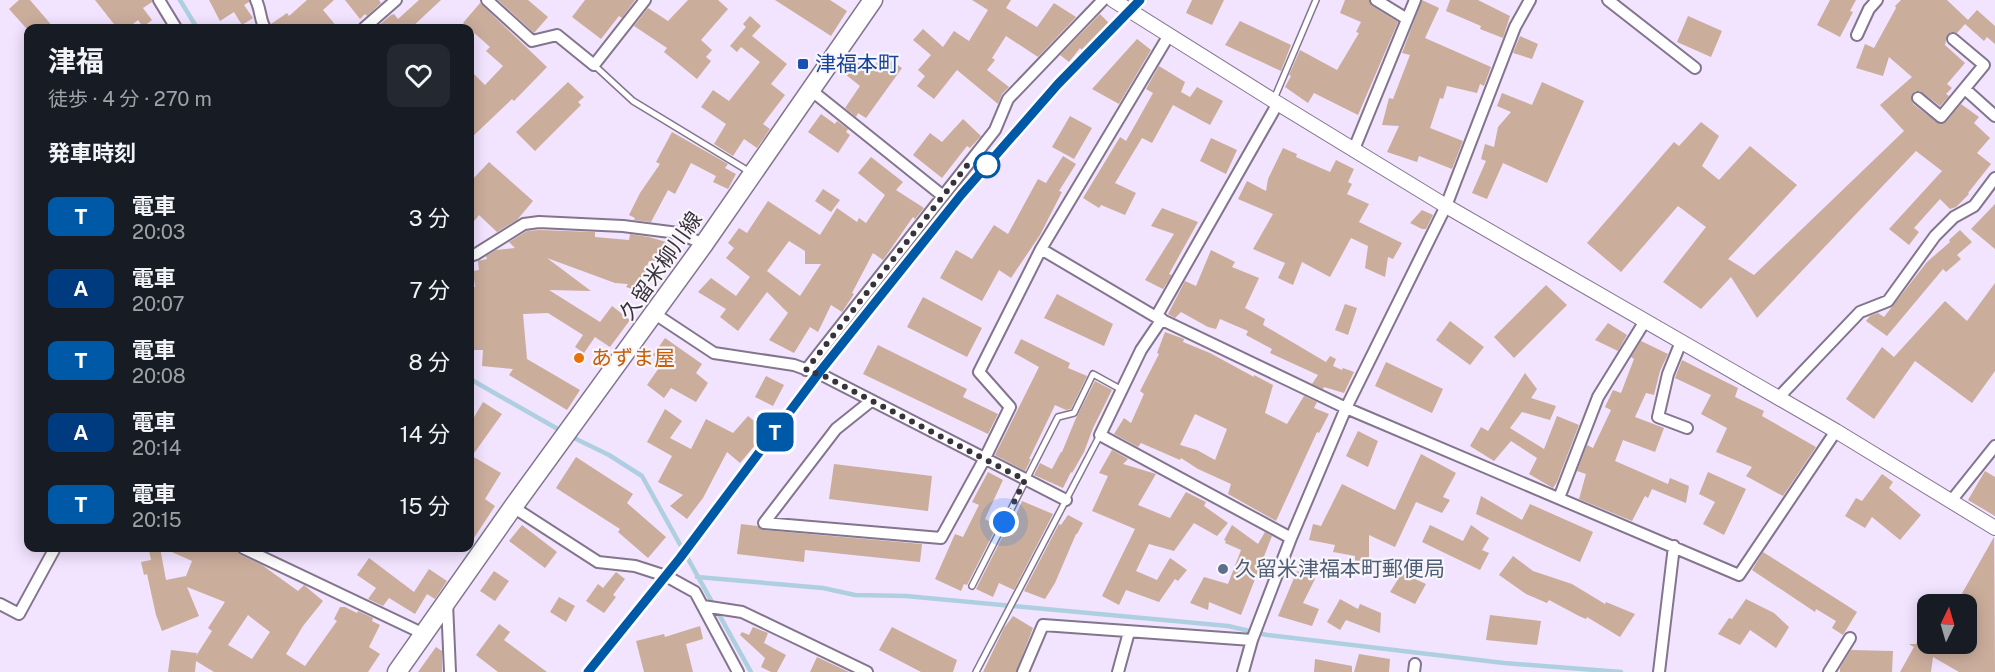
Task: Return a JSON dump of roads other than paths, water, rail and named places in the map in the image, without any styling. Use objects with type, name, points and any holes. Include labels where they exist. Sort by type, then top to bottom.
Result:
[{"type":"main road","name":"久留米柳川線","points":[[397,672],[513,507],[655,314],[873,0]]},
{"type":"street","points":[[159,0],[174,24]]},
{"type":"street","points":[[256,0],[261,9],[262,24]]},
{"type":"street","points":[[369,24],[396,0]]},
{"type":"street","points":[[487,0],[532,41],[557,35],[594,65],[645,0]]},
{"type":"street","points":[[806,370],[995,130],[1008,99],[1103,0]]},
{"type":"street","points":[[1113,0],[1446,206],[1836,431],[1995,528]]},
{"type":"street","points":[[1376,0],[1407,19]]},
{"type":"street","points":[[1354,149],[1415,0]]},
{"type":"street","points":[[1243,672],[1252,640],[1291,538],[1347,408],[1446,206],[1515,27],[1530,0]]},
{"type":"street","points":[[1608,0],[1624,5],[1695,68]]},
{"type":"street","points":[[1857,35],[1869,9],[1877,0]]},
{"type":"street","points":[[871,401],[836,429],[764,523],[941,538],[985,458],[1010,406],[979,372],[1041,249],[1168,35]]},
{"type":"street","points":[[1918,98],[1941,117],[1984,65],[1953,39]]},
{"type":"street","points":[[1965,89],[1995,116]]},
{"type":"street","points":[[812,91],[943,196]]},
{"type":"street","points":[[1276,102],[1141,350],[1100,435],[1291,538]]},
{"type":"street","points":[[1778,398],[1860,312],[1888,300],[1935,236],[1954,216],[1974,206],[1995,178]]},
{"type":"street","points":[[474,255],[524,225],[539,222],[623,226],[678,233],[704,244]]},
{"type":"street","points":[[1041,249],[1159,318],[1347,408],[1739,575],[1836,431]]},
{"type":"street","points":[[655,314],[714,352],[794,366],[824,376],[1066,500]]},
{"type":"street","points":[[1559,498],[1598,397],[1645,321]]},
{"type":"street","points":[[1681,342],[1668,374],[1658,417],[1687,428]]},
{"type":"street","points":[[1951,501],[1995,446]]},
{"type":"street","points":[[513,507],[598,562],[635,566],[666,576],[695,592],[738,672]]},
{"type":"street","points":[[1659,672],[1674,546]]},
{"type":"street","points":[[0,604],[19,614],[53,552]]},
{"type":"street","points":[[251,552],[424,634]]},
{"type":"street","points":[[447,601],[450,672]]},
{"type":"street","points":[[702,606],[742,612],[867,672]]},
{"type":"street","points":[[1023,672],[1043,625],[1252,640]]},
{"type":"street","points":[[1118,672],[1129,632]]},
{"type":"street","points":[[1829,672],[1850,638]]},
{"type":"lane","points":[[1276,102],[1316,0]]},
{"type":"lane","points":[[594,65],[633,101],[754,174]]},
{"type":"lane","points":[[972,586],[1058,417],[1074,413],[1094,374],[1122,390]]},
{"type":"lane","points":[[976,672],[1100,435]]},
{"type":"waterway","points":[[180,0],[195,24]]},
{"type":"waterway","points":[[474,381],[563,432]]},
{"type":"waterway","points":[[570,436],[609,455],[642,476],[751,672]]},
{"type":"waterway","points":[[697,577],[823,588],[855,595],[906,596],[1228,626],[1267,635],[1504,663],[1621,672]]},
{"type":"railway","points":[[588,672],[680,558],[818,374],[961,195],[1058,84],[1140,0]]},
{"type":"train","name":"T","points":[[588,672],[680,558],[818,374],[961,195],[1058,84],[1140,0]]},
{"type":"place","name":"津福本町","points":[[803,64]]},
{"type":"place","name":"あずま屋","points":[[579,358]]},
{"type":"place","name":"久留米津福本町郵便局","points":[[1223,569]]}]
